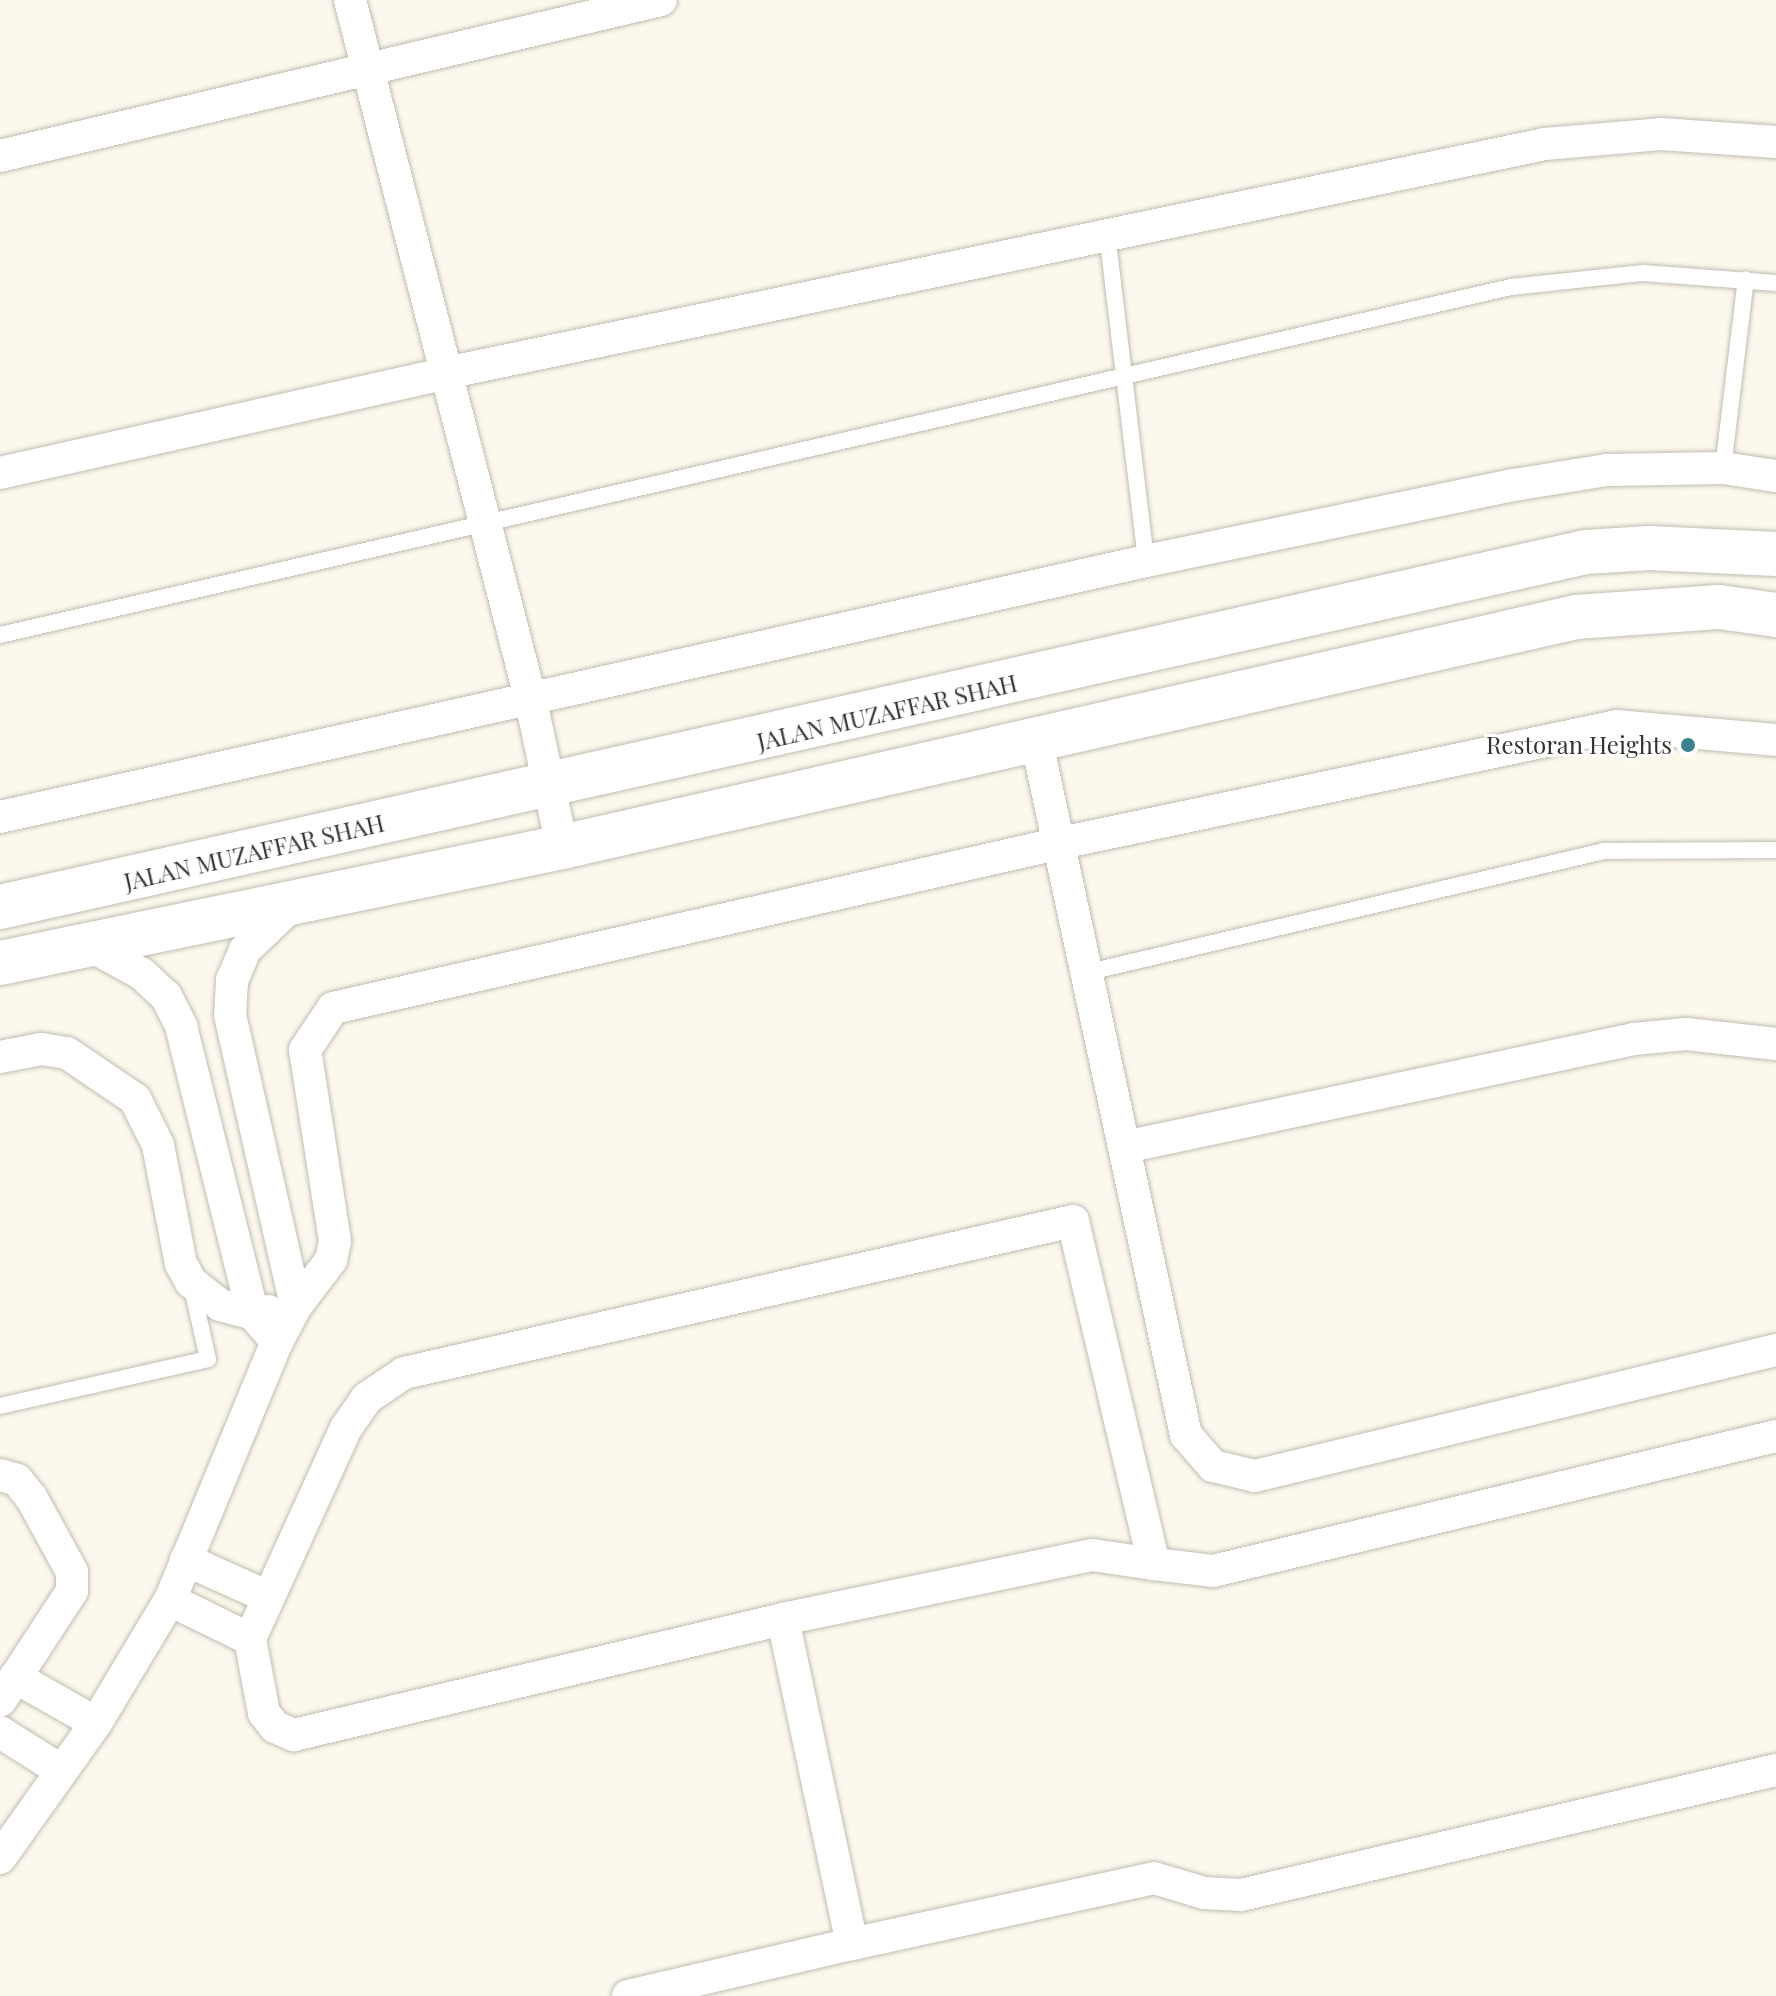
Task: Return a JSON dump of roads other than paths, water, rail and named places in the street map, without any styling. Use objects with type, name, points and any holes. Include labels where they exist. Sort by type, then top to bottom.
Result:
[{"type":"main road","name":"JALAN MUZAFFAR SHAH","points":[[0,907],[550,787],[1586,552],[1649,548],[1776,554]]},
{"type":"main road","points":[[0,963],[291,906],[1037,743],[1576,617],[1719,607],[1776,615]]},
{"type":"street","points":[[350,0],[531,701],[562,847]]},
{"type":"street","points":[[0,156],[367,66],[661,0]]},
{"type":"street","points":[[0,473],[446,373],[1107,233],[1560,142],[1661,134],[1776,142]]},
{"type":"street","points":[[0,817],[531,701],[1146,561],[1607,470],[1723,468],[1776,476]]},
{"type":"street","points":[[0,1858],[96,1723],[170,1600],[277,1342],[296,1306],[321,1279],[335,1241],[305,1050],[333,1008],[1061,843],[1617,726],[1776,740]]},
{"type":"street","points":[[1037,743],[1089,972],[1186,1435],[1213,1466],[1235,1474],[1255,1476],[1776,1350]]},
{"type":"street","points":[[291,906],[245,950],[232,980],[230,1015],[296,1306]]},
{"type":"street","points":[[89,945],[142,974],[166,996],[181,1026],[253,1314],[277,1342]]},
{"type":"street","points":[[1125,1147],[1634,1039],[1686,1034],[1776,1044]]},
{"type":"street","points":[[0,1057],[41,1049],[67,1053],[135,1099],[158,1145],[181,1264],[191,1282],[220,1305],[253,1314],[296,1306]]},
{"type":"street","points":[[1154,1564],[1073,1221],[404,1373],[367,1398],[346,1428],[250,1639],[264,1713],[275,1727],[294,1735],[783,1619],[1092,1555],[1154,1564],[1213,1571],[1776,1436]]},
{"type":"street","points":[[0,1475],[17,1480],[31,1497],[72,1572],[72,1591],[7,1689],[96,1723]]},
{"type":"street","points":[[186,1560],[268,1597]]},
{"type":"street","points":[[170,1600],[250,1639]]},
{"type":"street","points":[[783,1619],[852,1944]]},
{"type":"street","points":[[0,1732],[62,1771]]},
{"type":"street","points":[[628,1996],[1154,1878],[1204,1893],[1241,1895],[1776,1770]]},
{"type":"lane","points":[[1107,233],[1146,561]]},
{"type":"lane","points":[[0,635],[1124,380],[1511,287],[1643,273],[1776,283]]},
{"type":"lane","points":[[1723,468],[1746,279]]},
{"type":"lane","points":[[1089,972],[1604,851],[1776,850]]},
{"type":"lane","points":[[0,1406],[208,1359],[191,1282]]},
{"type":"place","name":"Restoran Heights","points":[[1688,745]]}]
